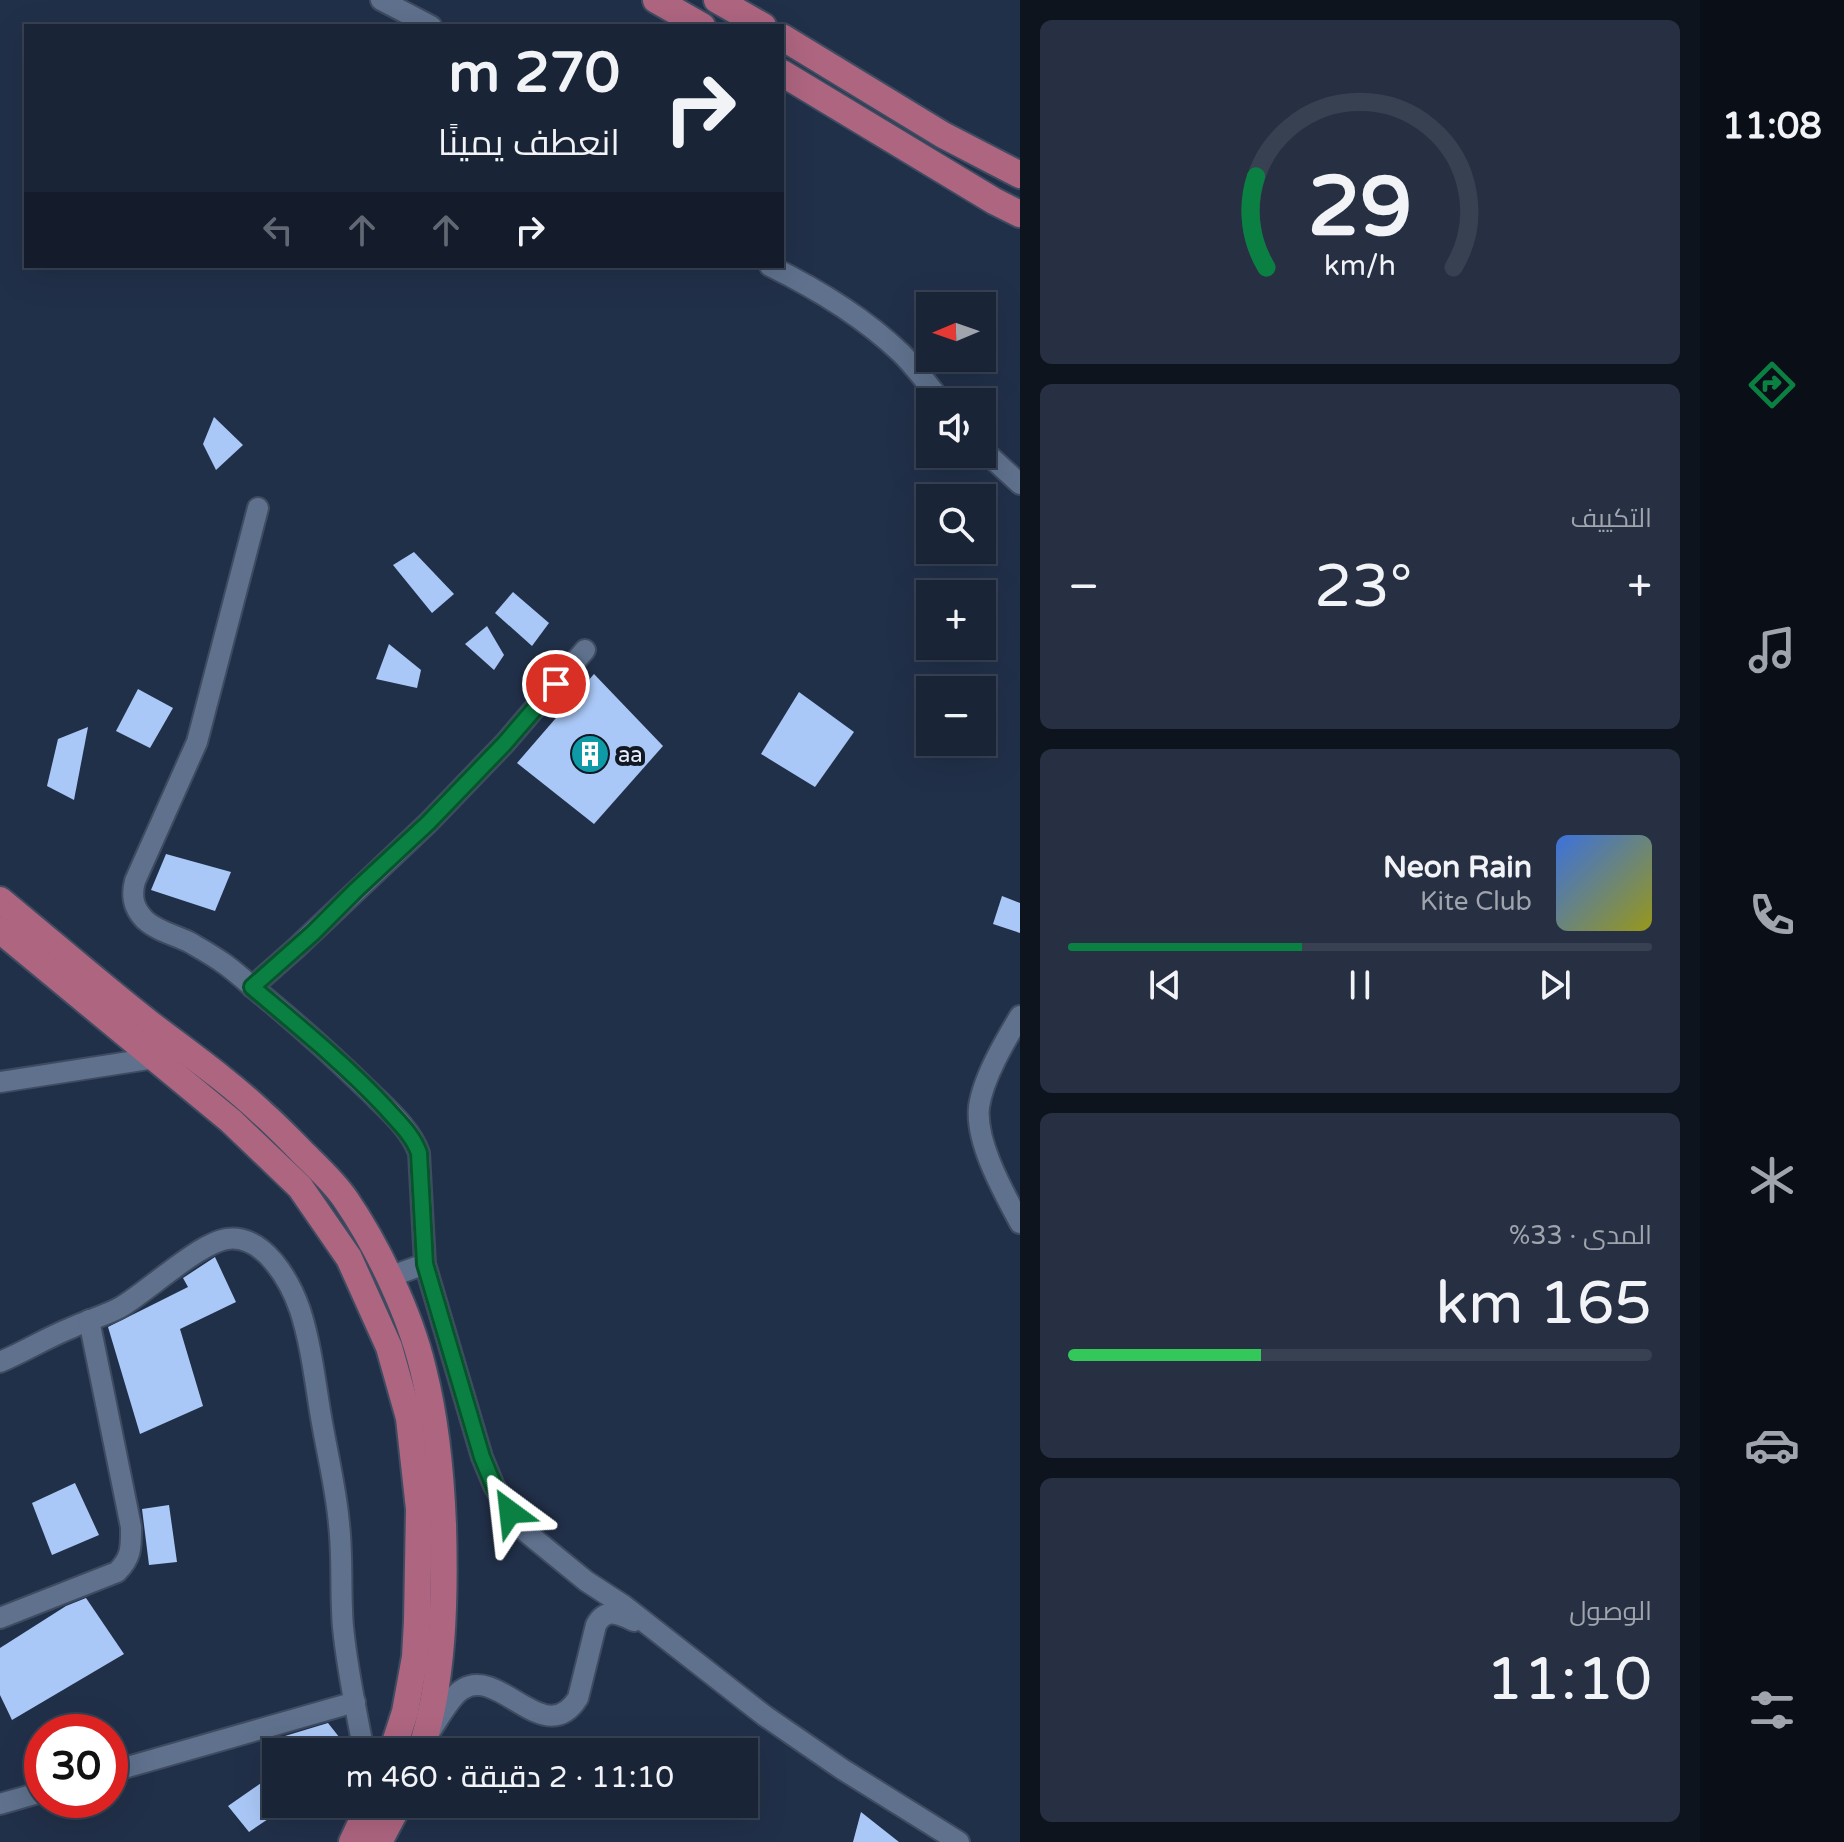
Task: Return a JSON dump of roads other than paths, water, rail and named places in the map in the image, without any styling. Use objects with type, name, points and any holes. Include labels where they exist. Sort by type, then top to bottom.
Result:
[{"type":"main road","points":[[656,0],[698,24]]},
{"type":"main road","points":[[717,0],[759,24]]},
{"type":"main road","points":[[784,38],[943,135],[1020,175]]},
{"type":"main road","points":[[784,74],[1020,214]]},
{"type":"main road","points":[[929,162],[943,135]]},
{"type":"main road","points":[[0,900],[263,1113],[345,1198],[389,1277],[423,1368],[434,1426],[442,1500],[444,1566],[439,1668],[423,1738]]},
{"type":"main road","points":[[0,930],[231,1121],[300,1187],[349,1258],[389,1347],[409,1418],[419,1509],[415,1657],[405,1712],[397,1738]]},
{"type":"main road","points":[[352,1842],[363,1818]]},
{"type":"main road","points":[[379,1842],[392,1818]]},
{"type":"street","points":[[381,0],[427,24]]},
{"type":"street","points":[[774,268],[848,310],[903,355],[930,388]]},
{"type":"street","points":[[996,462],[1020,484]]},
{"type":"street","points":[[258,508],[197,742],[135,881],[134,904],[146,920],[225,964],[330,1052],[380,1102],[417,1147],[425,1264],[482,1457],[494,1486],[526,1532],[765,1716],[842,1769],[959,1842]]},
{"type":"street","points":[[252,987],[428,823],[505,743],[585,650]]},
{"type":"street","points":[[1020,1016],[983,1090],[979,1109],[982,1136],[997,1179],[1020,1223]]},
{"type":"street","points":[[0,1082],[155,1058]]},
{"type":"street","points":[[0,1362],[122,1306],[208,1246],[238,1239],[259,1248],[270,1258],[300,1311],[313,1364],[339,1524],[343,1626],[361,1738]]},
{"type":"street","points":[[389,1277],[425,1264]]},
{"type":"street","points":[[0,1618],[117,1572],[127,1563],[131,1549],[131,1527],[89,1320]]},
{"type":"street","points":[[428,1738],[455,1696],[475,1684],[487,1686],[543,1715],[564,1714],[578,1698],[600,1617],[616,1613],[657,1630]]},
{"type":"street","points":[[128,1767],[355,1702]]},
{"type":"street","points":[[3,1796],[24,1794]]},
{"type":"place","name":"aa","points":[[590,754]]}]
